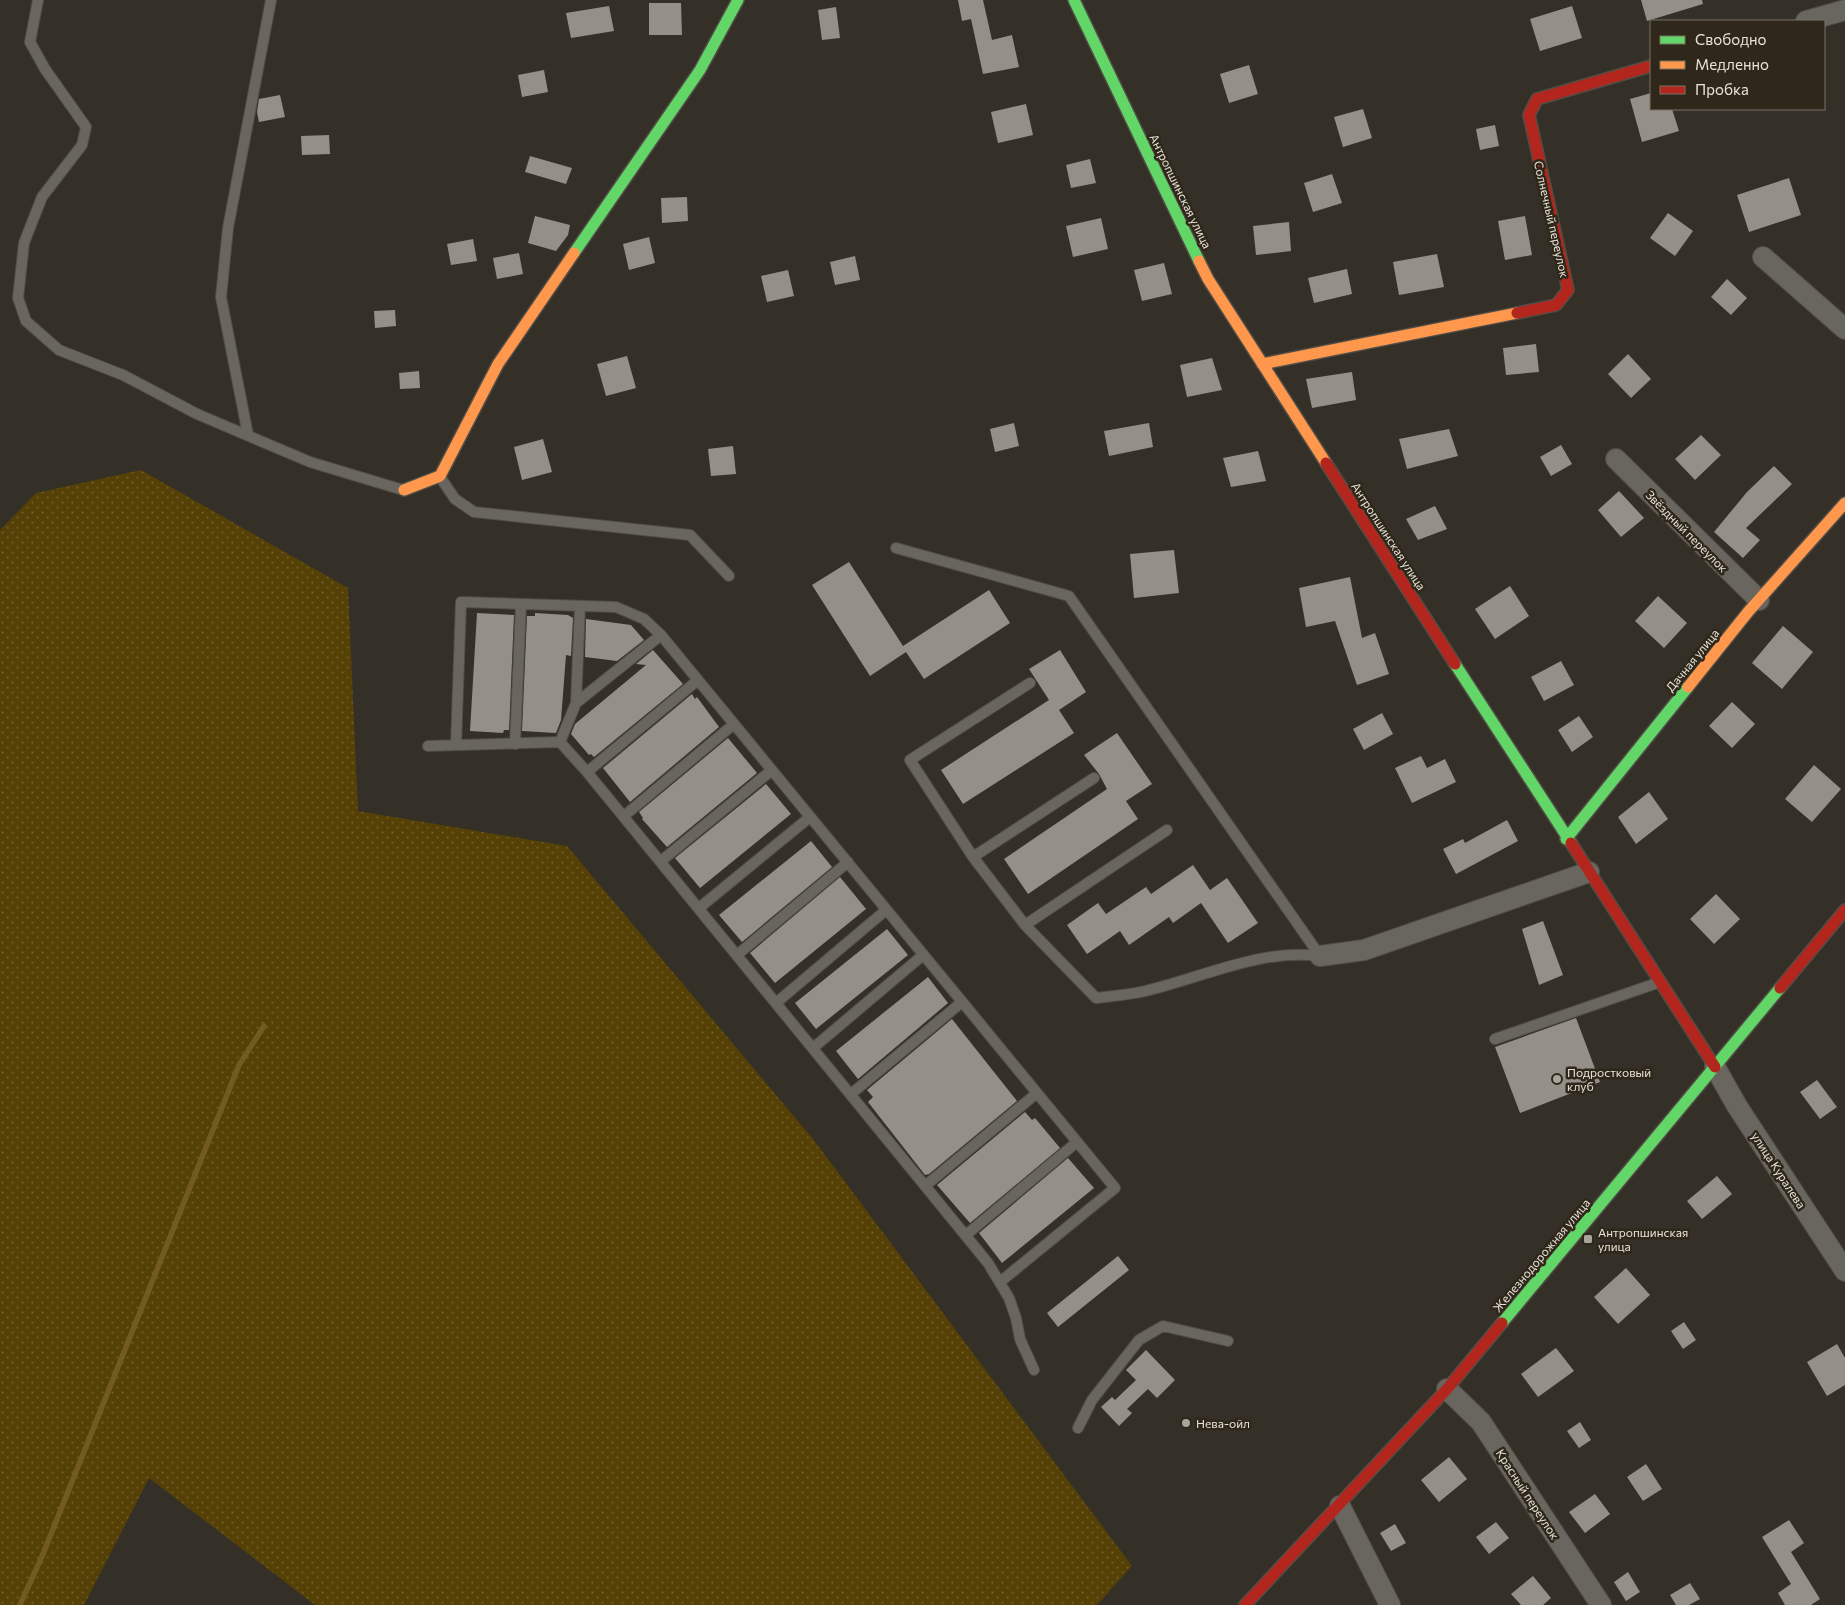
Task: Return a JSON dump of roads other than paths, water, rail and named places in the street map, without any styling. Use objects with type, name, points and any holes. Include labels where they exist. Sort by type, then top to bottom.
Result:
[{"type":"street","points":[[404,490],[440,476],[498,364],[700,70],[738,0]]},
{"type":"street","name":"Антропшинская улица","points":[[1074,0],[1208,279],[1566,839],[1661,981],[1715,1067]]},
{"type":"street","points":[[1810,20],[1845,10]]},
{"type":"street","name":"Солнечный переулок","points":[[1262,364],[1556,305],[1568,290],[1529,115],[1537,99],[1650,66]]},
{"type":"street","points":[[1763,257],[1845,329]]},
{"type":"street","name":"Звёздный переулок","points":[[1616,460],[1759,600]]},
{"type":"street","name":"Дачная улица","points":[[1566,839],[1759,600],[1845,503]]},
{"type":"street","points":[[1320,956],[1364,950],[1588,872]]},
{"type":"street","name":"Железнодорожная улица","points":[[1244,1605],[1340,1506],[1447,1389],[1845,910]]},
{"type":"street","name":"улица Куралева","points":[[1715,1067],[1737,1106],[1845,1271]]},
{"type":"street","name":"Красный переулок","points":[[1447,1389],[1481,1422],[1601,1605]]},
{"type":"street","points":[[1340,1506],[1390,1605]]},
{"type":"lane","points":[[38,0],[30,42],[45,69],[86,127],[82,145],[42,197],[24,243],[18,298],[26,321],[59,350],[123,375],[197,414],[310,462],[360,479],[404,490]]},
{"type":"lane","points":[[248,435],[221,296],[228,228],[271,0]]},
{"type":"lane","points":[[440,476],[455,499],[474,512],[690,535],[729,576]]},
{"type":"lane","points":[[896,548],[1069,596],[1320,956]]},
{"type":"lane","points":[[456,746],[461,602],[616,607],[644,619],[661,635],[1115,1188],[1000,1282]]},
{"type":"lane","points":[[516,744],[520,604]]},
{"type":"lane","points":[[560,742],[576,703],[580,606]]},
{"type":"lane","points":[[576,703],[661,635]]},
{"type":"lane","points":[[587,772],[698,680]]},
{"type":"lane","points":[[1030,683],[910,760],[973,857],[1025,925],[1096,998],[1141,992],[1218,969],[1297,953],[1320,956]]},
{"type":"lane","points":[[624,816],[734,724]]},
{"type":"lane","points":[[428,746],[560,742]]},
{"type":"lane","points":[[560,742],[661,861],[988,1263],[1009,1298],[1016,1318],[1020,1339],[1034,1370]]},
{"type":"lane","points":[[661,861],[772,770]]},
{"type":"lane","points":[[973,857],[1094,778]]},
{"type":"lane","points":[[699,908],[810,817]]},
{"type":"lane","points":[[1025,925],[1167,830]]},
{"type":"lane","points":[[737,955],[848,862]]},
{"type":"lane","points":[[776,1002],[886,910]]},
{"type":"lane","points":[[813,1048],[923,955]]},
{"type":"lane","points":[[1495,1039],[1661,981]]},
{"type":"lane","points":[[851,1094],[962,1002]]},
{"type":"lane","points":[[925,1186],[1036,1093]]},
{"type":"lane","points":[[966,1235],[1077,1142]]},
{"type":"lane","points":[[1078,1428],[1092,1400],[1139,1340],[1147,1335],[1163,1326],[1228,1341]]},
{"type":"waterway","points":[[20,1605],[43,1554],[239,1065],[264,1026]]},
{"type":"place","name":"Подростковый клуб","points":[[1557,1079]]},
{"type":"place","name":"Антропшинская улица","points":[[1588,1239]]},
{"type":"place","name":"Нева-ойл","points":[[1186,1423]]}]
